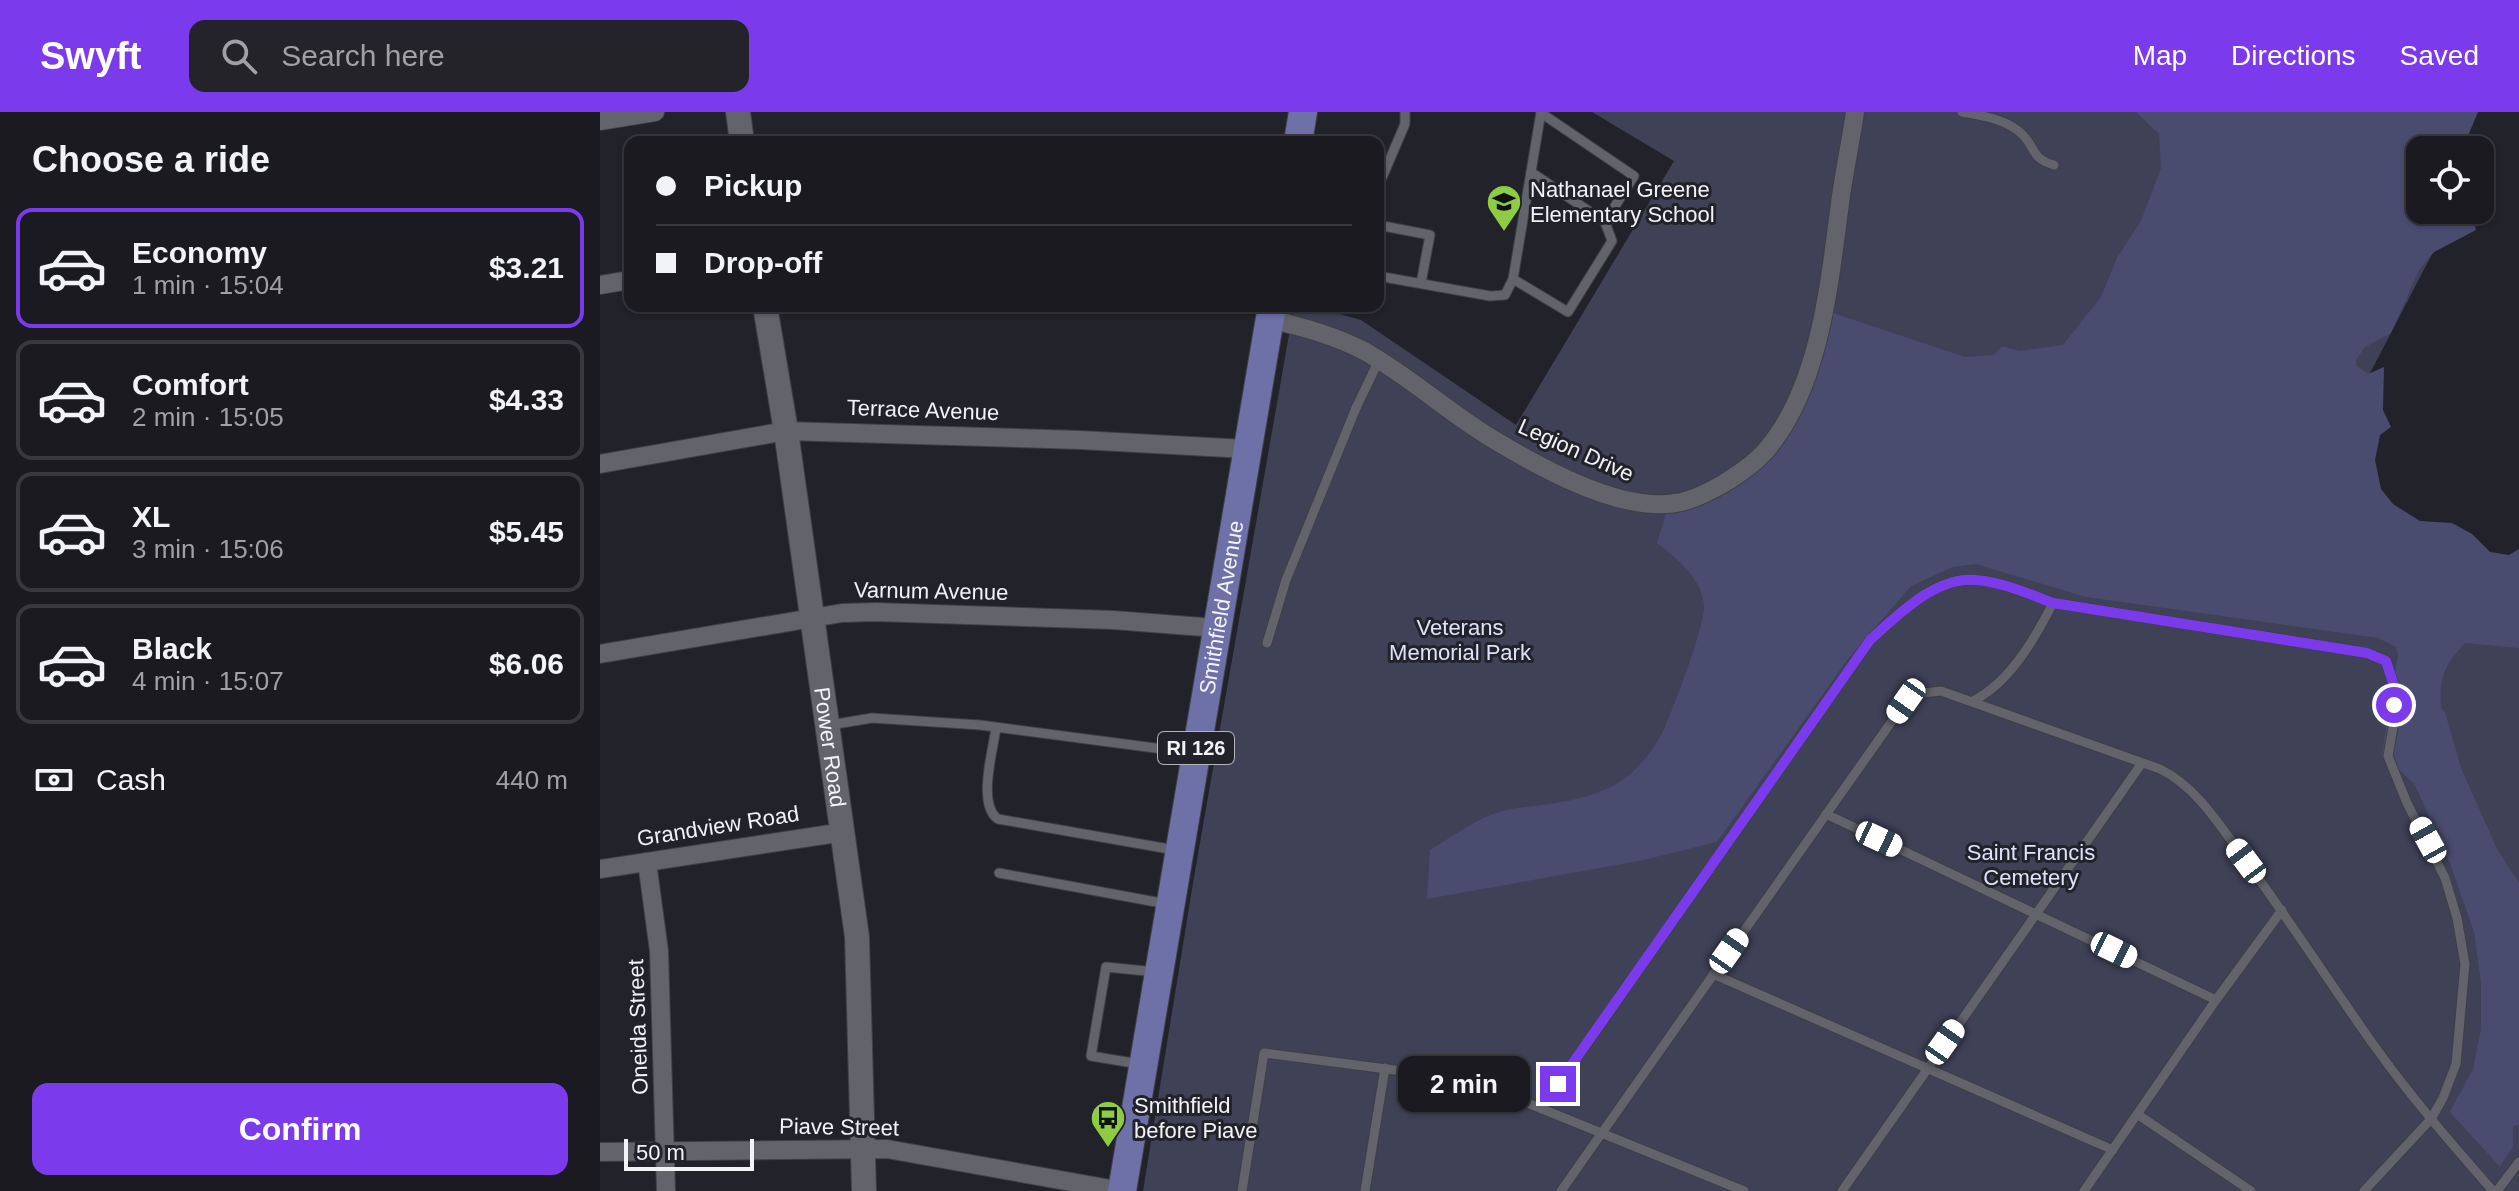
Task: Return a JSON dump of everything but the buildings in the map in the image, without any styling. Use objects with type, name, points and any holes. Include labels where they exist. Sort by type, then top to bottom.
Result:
[{"type":"main road","points":[[738,112],[741,136]]},
{"type":"main road","points":[[1299,136],[1303,112]]},
{"type":"main road","name":"Power Road","points":[[766,312],[844,832],[858,951],[864,1191]]},
{"type":"main road","name":"Smithfield Avenue","points":[[1122,1191],[1270,313]]},
{"type":"street","points":[[600,121],[655,112]]},
{"type":"street","name":"Legion Drive","points":[[1270,313],[1333,337],[1379,360],[1490,437],[1530,460],[1620,498],[1651,504],[1677,504],[1707,493],[1759,459],[1780,432],[1801,390],[1812,359],[1830,275],[1855,112]]},
{"type":"street","points":[[600,285],[624,281]]},
{"type":"street","name":"Terrace Avenue","points":[[600,464],[786,431],[985,436],[1246,449]]},
{"type":"street","name":"Varnum Avenue","points":[[600,654],[842,613],[1113,620],[1216,628]]},
{"type":"street","name":"Grandview Road","points":[[600,869],[844,832]]},
{"type":"street","name":"Oneida Street","points":[[647,862],[659,951],[666,1191]]},
{"type":"street","name":"Piave Street","points":[[600,1152],[887,1149],[1122,1191]]},
{"type":"lane","points":[[1384,173],[1405,124],[1405,112]]},
{"type":"lane","points":[[1962,112],[2006,123],[2023,135],[2040,161],[2054,165]]},
{"type":"lane","points":[[1384,277],[1490,296],[1505,295],[1513,279],[1541,113],[1634,176],[1605,222]]},
{"type":"lane","points":[[1513,279],[1568,312],[1612,241],[1605,222],[1531,172]]},
{"type":"lane","points":[[1384,226],[1430,235],[1421,283]]},
{"type":"lane","points":[[1267,643],[1286,580],[1356,408],[1379,360]]},
{"type":"lane","points":[[1541,1109],[1870,640],[1934,588],[1974,579],[2009,587],[2053,603],[2367,653],[2386,661],[2395,689],[2394,722],[2388,756],[2407,803],[2445,878],[2457,918],[2465,964],[2456,1064],[2443,1098],[2431,1119],[2364,1191]]},
{"type":"lane","points":[[1973,701],[1992,692],[2012,669],[2040,629],[2053,603]]},
{"type":"lane","points":[[1561,1191],[1906,701],[1914,694],[1941,691],[2173,775],[2209,811],[2282,910],[2370,1040],[2431,1119],[2495,1191],[2519,1162]]},
{"type":"lane","points":[[827,725],[872,718],[996,728],[1195,753]]},
{"type":"lane","points":[[996,728],[986,798],[992,815],[998,819],[1179,851]]},
{"type":"lane","points":[[1842,1191],[2142,763]]},
{"type":"lane","points":[[1826,814],[2216,1000]]},
{"type":"lane","points":[[999,873],[1170,905]]},
{"type":"lane","points":[[2084,1191],[2282,910]]},
{"type":"lane","points":[[1144,1065],[1091,1056],[1106,967],[1159,973]]},
{"type":"lane","points":[[1713,974],[2113,1150]]},
{"type":"lane","points":[[1242,1191],[1264,1053],[1471,1080],[1744,1191]]},
{"type":"lane","points":[[1365,1191],[1385,1068]]},
{"type":"lane","points":[[2137,1114],[2251,1191]]},
{"type":"green space","points":[[1592,112],[2460,112],[2435,136],[2406,136],[2406,224],[2448,224],[2269,567],[2519,602],[2519,1191],[1143,1191],[1194,877],[1293,312],[1332,312],[1361,320],[1516,425],[1674,161]]},
{"type":"shaded area","points":[[2136,112],[2478,112],[2468,136],[2406,136],[2406,224],[2475,224],[2476,230],[2434,252],[2419,270],[2391,333],[2365,347],[2356,360],[2357,366],[2368,374],[2384,367],[2383,410],[2391,427],[2380,435],[2375,460],[2381,489],[2393,504],[2420,521],[2452,523],[2472,534],[2490,552],[2509,555],[2519,549],[2519,648],[2465,643],[2444,672],[2441,697],[2441,708],[2445,712],[2461,768],[2497,849],[2519,883],[2519,1125],[2513,1126],[2513,1146],[2500,1167],[2450,1112],[2473,1069],[2481,1029],[2481,982],[2474,932],[2451,866],[2415,785],[2382,754],[2398,654],[2396,647],[2378,638],[2086,597],[1976,564],[1953,567],[1911,586],[1848,659],[1717,842],[1639,861],[1427,899],[1430,850],[1493,814],[1569,801],[1606,789],[1632,772],[1651,751],[1665,727],[1682,684],[1700,629],[1704,605],[1693,577],[1657,543],[1669,504],[1715,487],[1780,430],[1824,310],[1965,357],[1994,355],[2002,346],[2019,351],[2063,345],[2101,297],[2117,258],[2141,221],[2161,168],[2159,134]]},
{"type":"place","name":"Nathanael Greene Elementary School","points":[[1504,233]]},
{"type":"place","name":"Smithfield before Piave","points":[[1108,1149]]},
{"type":"route","points":[[1558,1084],[1870,640],[1934,588],[1974,579],[2009,587],[2053,603],[2367,653],[2386,661],[2395,689],[2394,705]]},
{"type":"park label","name":"Veterans Memorial Park","points":[[1460,640]]},
{"type":"park label","name":"Saint Francis Cemetery","points":[[2031,864]]}]
